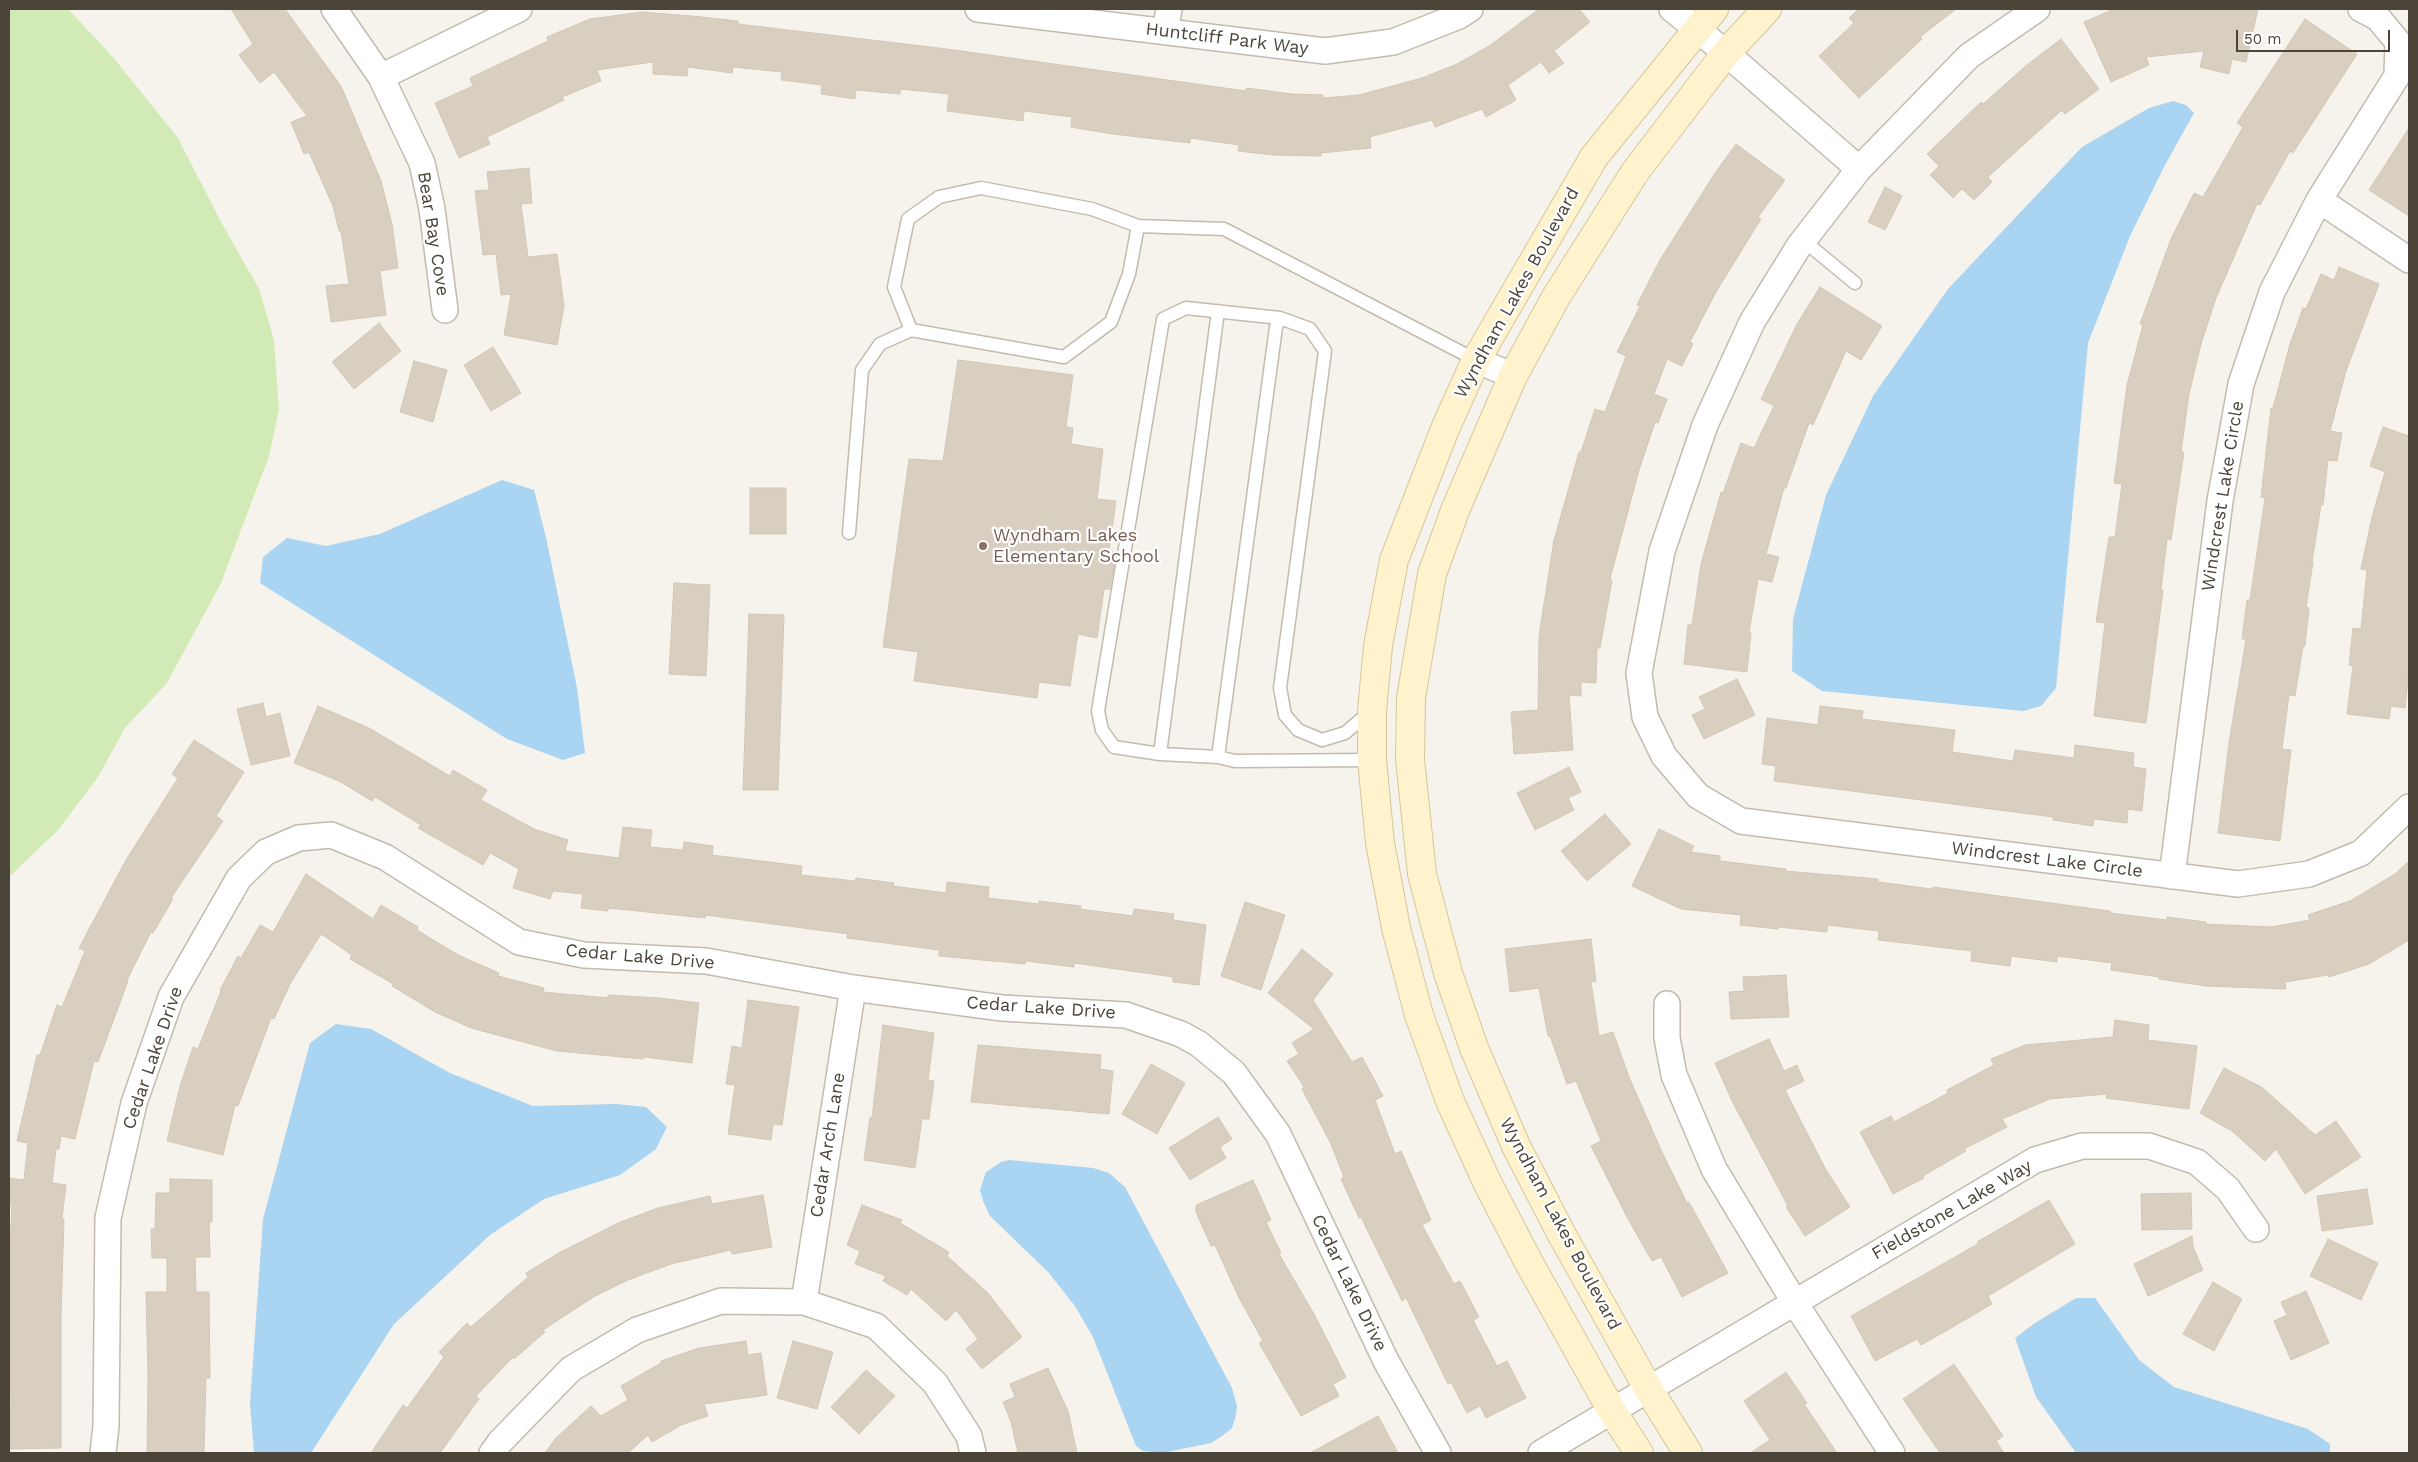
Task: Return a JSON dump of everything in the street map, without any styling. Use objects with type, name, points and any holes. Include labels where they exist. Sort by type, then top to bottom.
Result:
[{"type":"street","points":[[334,9],[381,77],[519,9]]},
{"type":"street","name":"Huntcliff Park Way","points":[[978,9],[1167,20],[1325,51],[1393,42],[1459,16],[1470,9]]},
{"type":"street","points":[[1672,9],[1726,53],[1858,170]]},
{"type":"street","name":"Wyndham Lakes Boulevard","points":[[1639,1453],[1612,1411],[1487,1182],[1450,1101],[1420,1015],[1396,928],[1380,844],[1372,760],[1372,710],[1378,646],[1394,560],[1445,429],[1476,360],[1594,157],[1714,9]]},
{"type":"street","name":"Wyndham Lakes Boulevard","points":[[1688,1453],[1649,1390],[1562,1235],[1516,1146],[1474,1048],[1448,973],[1422,874],[1410,759],[1411,698],[1432,574],[1456,508],[1513,376],[1556,297],[1635,172],[1726,53],[1767,9]]},
{"type":"street","name":"Windcrest Lake Circle","points":[[2037,9],[1969,56],[1858,170],[1804,240],[1752,322],[1704,425],[1662,551],[1639,673],[1645,717],[1664,756],[1698,796],[1741,821],[2172,876],[2220,501],[2241,384],[2272,292],[2319,200],[2397,76],[2398,42],[2378,18],[2361,9]]},
{"type":"street","name":"Bear Bay Cove","points":[[381,77],[422,163],[432,209],[445,310]]},
{"type":"street","points":[[2319,200],[2409,260]]},
{"type":"street","points":[[1476,360],[1513,376]]},
{"type":"street","points":[[1372,760],[1410,759]]},
{"type":"street","points":[[2172,876],[2238,884],[2309,874],[2361,853],[2409,807]]},
{"type":"street","name":"Cedar Lake Drive","points":[[103,1453],[106,1426],[108,1218],[134,1103],[171,997],[239,878],[266,852],[299,838],[331,836],[384,857],[519,942],[584,955],[706,960],[853,988],[1002,1008],[1126,1015],[1181,1034],[1199,1044],[1220,1060],[1234,1074],[1278,1134],[1386,1361],[1438,1453]]},
{"type":"street","name":"Cedar Arch Lane","points":[[804,1302],[853,988]]},
{"type":"street","points":[[1667,1004],[1667,1038],[1674,1075],[1714,1169],[1795,1303],[1892,1453]]},
{"type":"street","name":"Fieldstone Lake Way","points":[[1542,1453],[2035,1160],[2082,1146],[2149,1146],[2197,1162],[2228,1189],[2256,1229]]},
{"type":"street","points":[[492,1453],[500,1442],[571,1369],[637,1330],[721,1301],[804,1302],[876,1326],[935,1383],[969,1436],[973,1453]]},
{"type":"lane","points":[[911,330],[894,287],[908,219],[940,196],[982,188],[1092,209],[1138,226],[1224,229],[1476,360]]},
{"type":"lane","points":[[849,533],[862,370],[880,344],[911,330],[1064,357],[1111,322],[1129,274],[1138,226]]},
{"type":"lane","points":[[1804,240],[1855,283]]},
{"type":"lane","points":[[1372,710],[1345,733],[1322,740],[1298,730],[1284,715],[1280,688],[1325,351],[1310,328],[1280,318],[1186,308],[1163,319],[1098,711],[1102,730],[1114,747],[1160,754],[1218,757],[1235,761],[1372,760]]},
{"type":"lane","points":[[1160,754],[1218,312]]},
{"type":"lane","points":[[1218,757],[1276,327],[1280,318]]},
{"type":"green space","points":[[9,9],[68,9],[112,56],[178,138],[220,220],[259,289],[274,340],[279,410],[269,456],[221,583],[167,683],[125,728],[98,777],[58,830],[9,877]]},
{"type":"water","points":[[2173,101],[2186,105],[2194,113],[2164,167],[2130,236],[2088,343],[2056,688],[2041,706],[2023,711],[1822,691],[1792,671],[1793,619],[1826,495],[1873,396],[1948,289],[2082,147],[2149,108]]},
{"type":"water","points":[[502,480],[534,490],[547,542],[577,688],[585,753],[563,760],[507,739],[260,583],[263,557],[287,538],[326,546],[380,534]]},
{"type":"water","points":[[336,1024],[371,1029],[450,1073],[533,1106],[616,1104],[646,1107],[667,1127],[656,1149],[620,1175],[544,1199],[490,1235],[394,1324],[311,1453],[254,1453],[250,1403],[263,1219],[310,1043]]},
{"type":"water","points":[[1009,1160],[1093,1168],[1109,1173],[1125,1187],[1232,1388],[1237,1406],[1232,1428],[1211,1443],[1162,1453],[1143,1451],[1136,1446],[1093,1337],[1075,1306],[1048,1272],[990,1216],[983,1201],[980,1190],[986,1172],[1001,1162]]},
{"type":"water","points":[[2076,1298],[2095,1298],[2139,1360],[2174,1387],[2308,1429],[2330,1444],[2330,1453],[2076,1453],[2036,1397],[2015,1338],[2035,1323]]},
{"type":"building","points":[[231,9],[285,9],[341,86],[381,181],[392,224],[398,268],[380,271],[386,315],[331,322],[326,286],[349,284],[341,231],[339,231],[333,206],[309,152],[304,154],[291,122],[307,116],[274,72],[260,83],[239,55],[253,44]]},
{"type":"building","points":[[1539,9],[1579,9],[1590,22],[1554,51],[1564,63],[1549,73],[1541,62],[1508,85],[1516,100],[1486,117],[1482,109],[1435,127],[1432,120],[1370,137],[1371,148],[1321,153],[1321,156],[1273,155],[1238,151],[1239,145],[1190,138],[1190,143],[1113,134],[1071,127],[1072,117],[1024,111],[1023,121],[947,111],[949,94],[900,89],[900,94],[856,90],[855,99],[821,94],[822,85],[781,80],[782,72],[733,67],[732,73],[688,67],[687,76],[653,74],[653,62],[597,70],[601,81],[562,97],[564,100],[487,137],[490,144],[459,158],[435,103],[473,86],[470,78],[548,41],[547,37],[590,19],[642,12],[738,21],[738,24],[947,49],[1246,91],[1246,88],[1292,94],[1323,95],[1323,98],[1359,95],[1422,78],[1457,64],[1489,46]]},
{"type":"building","points":[[1858,9],[1956,9],[1920,37],[1922,39],[1859,98],[1819,56],[1854,23],[1849,18]]},
{"type":"building","points":[[2114,9],[2258,9],[2246,62],[2232,59],[2229,74],[2200,67],[2204,51],[2146,57],[2149,65],[2111,82],[2084,22]]},
{"type":"building","points":[[2305,19],[2357,54],[2293,153],[2290,151],[2260,205],[2257,204],[2216,298],[2201,344],[2189,394],[2181,452],[2184,452],[2171,540],[2167,539],[2161,590],[2163,590],[2146,723],[2094,716],[2105,623],[2096,622],[2109,537],[2115,537],[2122,484],[2114,483],[2127,385],[2143,325],[2140,324],[2171,239],[2194,193],[2203,197],[2243,127],[2237,123]]},
{"type":"building","points":[[2061,39],[2099,89],[2065,114],[2062,110],[1988,177],[1992,182],[1974,200],[1962,189],[1953,198],[1930,175],[1939,166],[1927,154],[1981,102],[1983,104],[2028,64]]},
{"type":"building","points":[[2409,128],[2409,216],[2369,190]]},
{"type":"building","points":[[1736,144],[1785,180],[1758,217],[1761,219],[1716,292],[1690,342],[1693,344],[1682,366],[1667,359],[1654,394],[1667,399],[1658,423],[1655,422],[1639,470],[1610,579],[1612,580],[1600,648],[1597,648],[1596,683],[1581,682],[1581,696],[1569,695],[1573,750],[1514,754],[1511,712],[1538,710],[1539,636],[1554,540],[1579,452],[1581,452],[1595,409],[1605,412],[1626,356],[1617,352],[1640,306],[1637,305],[1660,260],[1715,173]]},
{"type":"building","points":[[529,168],[532,203],[521,204],[528,257],[557,254],[564,306],[557,345],[504,335],[511,294],[501,295],[496,254],[483,255],[475,191],[489,190],[487,172]]},
{"type":"building","points":[[1885,187],[1902,196],[1885,230],[1868,222]]},
{"type":"building","points":[[2339,267],[2379,284],[2346,371],[2330,431],[2342,433],[2337,461],[2328,460],[2323,505],[2321,505],[2306,607],[2309,608],[2305,646],[2303,646],[2295,696],[2289,695],[2282,749],[2291,750],[2280,841],[2218,833],[2229,743],[2246,639],[2242,639],[2247,600],[2250,600],[2265,498],[2261,497],[2271,408],[2273,408],[2290,344],[2303,308],[2306,309],[2321,274],[2334,280]]},
{"type":"building","points":[[1820,287],[1882,326],[1861,360],[1846,351],[1813,425],[1809,423],[1786,488],[1784,488],[1766,554],[1779,557],[1772,582],[1758,579],[1749,633],[1751,633],[1747,672],[1684,664],[1688,625],[1692,625],[1701,564],[1721,492],[1723,493],[1741,443],[1754,448],[1774,406],[1761,399],[1797,324]]},
{"type":"building","points":[[379,323],[401,351],[354,389],[332,362]]},
{"type":"building","points":[[493,347],[521,393],[491,411],[464,365]]},
{"type":"building","points":[[958,360],[1073,375],[1066,427],[1073,428],[1071,444],[1103,449],[1097,499],[1116,501],[1109,551],[1116,552],[1110,589],[1104,589],[1097,638],[1078,634],[1070,686],[1039,682],[1037,698],[914,681],[918,652],[883,647],[909,459],[943,461]]},
{"type":"building","points":[[414,361],[447,370],[433,422],[400,412]]},
{"type":"building","points":[[2383,427],[2409,436],[2409,670],[2405,708],[2391,706],[2389,719],[2347,714],[2353,666],[2349,665],[2353,628],[2361,629],[2367,570],[2361,569],[2372,517],[2385,472],[2370,466]]},
{"type":"building","points":[[750,488],[786,488],[786,534],[750,534]]},
{"type":"building","points":[[674,583],[710,585],[706,676],[669,674]]},
{"type":"building","points":[[749,614],[784,615],[778,790],[743,790]]},
{"type":"building","points":[[1737,679],[1755,715],[1704,739],[1692,715],[1705,709],[1699,697]]},
{"type":"building","points":[[263,703],[266,717],[280,713],[290,756],[251,765],[237,709]]},
{"type":"building","points":[[318,706],[369,728],[450,776],[453,770],[487,790],[481,800],[534,829],[568,840],[565,851],[619,858],[623,827],[652,830],[650,847],[683,850],[684,842],[713,846],[712,855],[802,866],[801,875],[855,881],[856,878],[894,883],[893,886],[946,893],[947,882],[989,887],[988,898],[1039,904],[1039,901],[1081,906],[1080,909],[1133,916],[1134,909],[1174,914],[1173,920],[1206,925],[1199,985],[1173,982],[1173,977],[1074,963],[1074,967],[1026,961],[1025,964],[939,956],[939,950],[847,938],[848,934],[705,915],[705,918],[608,908],[608,911],[581,908],[583,894],[553,891],[550,899],[513,888],[519,869],[490,853],[483,865],[418,828],[421,825],[375,797],[372,801],[339,781],[294,763]]},
{"type":"building","points":[[1820,706],[1863,711],[1862,719],[1955,730],[1952,752],[2013,761],[2015,750],[2074,758],[2075,745],[2134,753],[2133,767],[2146,769],[2142,811],[2128,809],[2127,823],[2094,819],[2093,826],[2053,820],[2053,817],[1774,781],[1776,766],[1762,764],[1767,718],[1818,725]]},
{"type":"building","points":[[194,740],[244,772],[216,816],[223,821],[171,898],[173,899],[153,933],[151,932],[127,980],[98,1062],[94,1061],[75,1139],[61,1136],[59,1149],[56,1149],[52,1183],[66,1185],[62,1219],[64,1219],[61,1314],[61,1448],[9,1449],[9,1408],[11,1408],[9,1265],[12,1206],[9,1206],[9,1178],[24,1180],[28,1143],[17,1141],[37,1055],[40,1055],[57,1005],[62,1007],[85,951],[79,948],[126,860],[178,778],[172,774]]},
{"type":"building","points":[[1569,767],[1581,792],[1568,798],[1574,810],[1535,830],[1517,793]]},
{"type":"building","points":[[1605,814],[1631,844],[1587,881],[1561,851]]},
{"type":"building","points":[[1659,829],[1694,846],[1691,852],[1720,856],[1720,861],[1786,869],[1785,871],[1878,879],[1878,882],[1932,889],[1933,887],[2167,920],[2167,917],[2206,922],[2205,924],[2271,927],[2310,920],[2308,915],[2350,901],[2395,874],[2409,861],[2409,940],[2369,964],[2329,977],[2328,975],[2285,982],[2286,989],[2206,986],[2111,970],[2112,963],[2057,956],[2057,962],[2011,956],[2010,966],[1971,961],[1972,951],[1878,940],[1879,931],[1827,925],[1827,932],[1740,925],[1741,915],[1681,909],[1632,886]]},
{"type":"building","points":[[306,874],[373,919],[381,905],[418,927],[417,930],[458,955],[499,973],[498,976],[544,988],[543,992],[608,998],[608,995],[660,998],[699,1003],[692,1063],[644,1057],[643,1059],[557,1051],[471,1028],[435,1012],[392,986],[393,984],[350,959],[352,955],[321,934],[290,984],[274,1019],[271,1018],[238,1106],[235,1105],[223,1155],[167,1141],[180,1086],[193,1047],[198,1049],[220,990],[238,956],[241,958],[260,925],[273,932]]},
{"type":"building","points":[[1245,902],[1285,915],[1261,990],[1221,976]]},
{"type":"building","points":[[1591,939],[1596,981],[1591,982],[1599,1036],[1613,1032],[1629,1077],[1661,1150],[1687,1203],[1689,1202],[1728,1273],[1682,1297],[1661,1257],[1652,1261],[1628,1219],[1591,1146],[1601,1141],[1576,1081],[1567,1084],[1550,1036],[1548,1036],[1539,988],[1510,992],[1505,949]]},
{"type":"building","points":[[1302,949],[1333,974],[1313,1000],[1352,1062],[1362,1057],[1383,1096],[1375,1100],[1395,1154],[1401,1151],[1431,1220],[1422,1225],[1454,1284],[1460,1281],[1479,1317],[1473,1320],[1497,1366],[1507,1361],[1526,1398],[1486,1418],[1480,1406],[1467,1413],[1451,1382],[1448,1384],[1406,1298],[1402,1301],[1361,1217],[1359,1218],[1341,1179],[1344,1177],[1330,1142],[1302,1089],[1304,1087],[1287,1061],[1299,1054],[1292,1043],[1314,1029],[1268,993]]},
{"type":"building","points":[[1786,975],[1789,1017],[1731,1019],[1729,992],[1744,991],[1743,977]]},
{"type":"building","points":[[748,1000],[799,1007],[782,1125],[773,1124],[771,1140],[728,1134],[735,1085],[726,1084],[732,1046],[742,1048]]},
{"type":"building","points":[[2115,1020],[2149,1025],[2148,1040],[2197,1046],[2189,1109],[2106,1098],[2107,1094],[2050,1099],[2002,1119],[2007,1127],[1964,1149],[1966,1151],[1923,1176],[1924,1178],[1893,1194],[1860,1132],[1891,1116],[1894,1122],[1948,1093],[1947,1090],[1994,1065],[1991,1059],[2025,1045],[2113,1037]]},
{"type":"building","points":[[883,1025],[934,1033],[928,1080],[934,1081],[929,1119],[922,1119],[915,1168],[864,1160],[870,1117],[872,1118]]},
{"type":"building","points":[[1769,1039],[1784,1071],[1797,1065],[1804,1081],[1785,1090],[1825,1168],[1850,1207],[1805,1236],[1786,1207],[1788,1206],[1733,1103],[1715,1063]]},
{"type":"building","points":[[978,1045],[1101,1055],[1100,1069],[1113,1071],[1109,1114],[971,1102]]},
{"type":"building","points":[[1151,1064],[1185,1083],[1157,1134],[1122,1114]]},
{"type":"building","points":[[2224,1068],[2263,1088],[2315,1135],[2336,1121],[2361,1157],[2305,1194],[2276,1149],[2265,1161],[2232,1131],[2200,1113]]},
{"type":"building","points":[[1218,1117],[1232,1139],[1220,1147],[1226,1158],[1190,1180],[1169,1148]]},
{"type":"building","points":[[170,1179],[212,1180],[212,1222],[209,1222],[210,1257],[195,1257],[196,1292],[209,1292],[210,1378],[206,1378],[204,1453],[147,1453],[146,1292],[167,1292],[167,1258],[152,1258],[151,1229],[155,1229],[156,1193],[170,1193]]},
{"type":"building","points":[[1253,1180],[1271,1220],[1266,1222],[1281,1253],[1279,1254],[1314,1314],[1346,1377],[1333,1384],[1339,1396],[1301,1416],[1259,1343],[1263,1341],[1239,1298],[1215,1245],[1211,1246],[1196,1212],[1196,1205]]},
{"type":"building","points":[[2367,1189],[2373,1224],[2322,1231],[2317,1196]]},
{"type":"building","points":[[2191,1193],[2192,1229],[2142,1230],[2141,1194]]},
{"type":"building","points":[[763,1195],[772,1247],[732,1254],[731,1250],[671,1264],[628,1280],[595,1296],[543,1330],[545,1332],[514,1359],[513,1357],[476,1396],[479,1399],[440,1453],[371,1453],[403,1405],[407,1408],[444,1357],[439,1352],[467,1323],[471,1327],[528,1277],[526,1273],[559,1253],[618,1223],[658,1208],[710,1196],[712,1204]]},
{"type":"building","points":[[2049,1200],[2075,1244],[1988,1296],[1992,1304],[1951,1328],[1921,1345],[1917,1339],[1875,1361],[1851,1316],[1978,1244],[1977,1242]]},
{"type":"building","points":[[862,1205],[902,1220],[900,1223],[949,1252],[947,1256],[988,1293],[1022,1337],[982,1369],[966,1349],[978,1339],[956,1310],[946,1321],[911,1289],[907,1295],[883,1281],[886,1276],[855,1264],[860,1251],[847,1245]]},
{"type":"building","points":[[2192,1236],[2193,1247],[2203,1270],[2148,1296],[2134,1264]]},
{"type":"building","points":[[2328,1239],[2378,1263],[2361,1300],[2310,1276]]},
{"type":"building","points":[[2213,1282],[2242,1299],[2214,1351],[2183,1334]]},
{"type":"building","points":[[2306,1291],[2329,1343],[2291,1360],[2274,1321],[2287,1315],[2281,1302]]},
{"type":"building","points":[[746,1341],[748,1355],[761,1353],[767,1395],[704,1404],[708,1416],[681,1425],[652,1442],[648,1435],[628,1453],[545,1453],[556,1438],[591,1406],[601,1416],[628,1400],[621,1386],[661,1363],[661,1361],[699,1348]]},
{"type":"building","points":[[793,1341],[833,1352],[817,1409],[777,1398]]},
{"type":"building","points":[[1954,1364],[2003,1436],[1996,1441],[2004,1453],[1940,1453],[1903,1399]]},
{"type":"building","points":[[1048,1368],[1068,1411],[1077,1453],[1018,1453],[1011,1422],[1003,1402],[1015,1397],[1010,1384]]},
{"type":"building","points":[[866,1370],[895,1396],[859,1434],[831,1407]]},
{"type":"building","points":[[1786,1372],[1807,1403],[1804,1404],[1837,1453],[1750,1453],[1770,1440],[1744,1401]]},
{"type":"building","points":[[1378,1416],[1398,1453],[1310,1453]]},
{"type":"place","name":"Wyndham Lakes Elementary School","points":[[983,546]]}]
